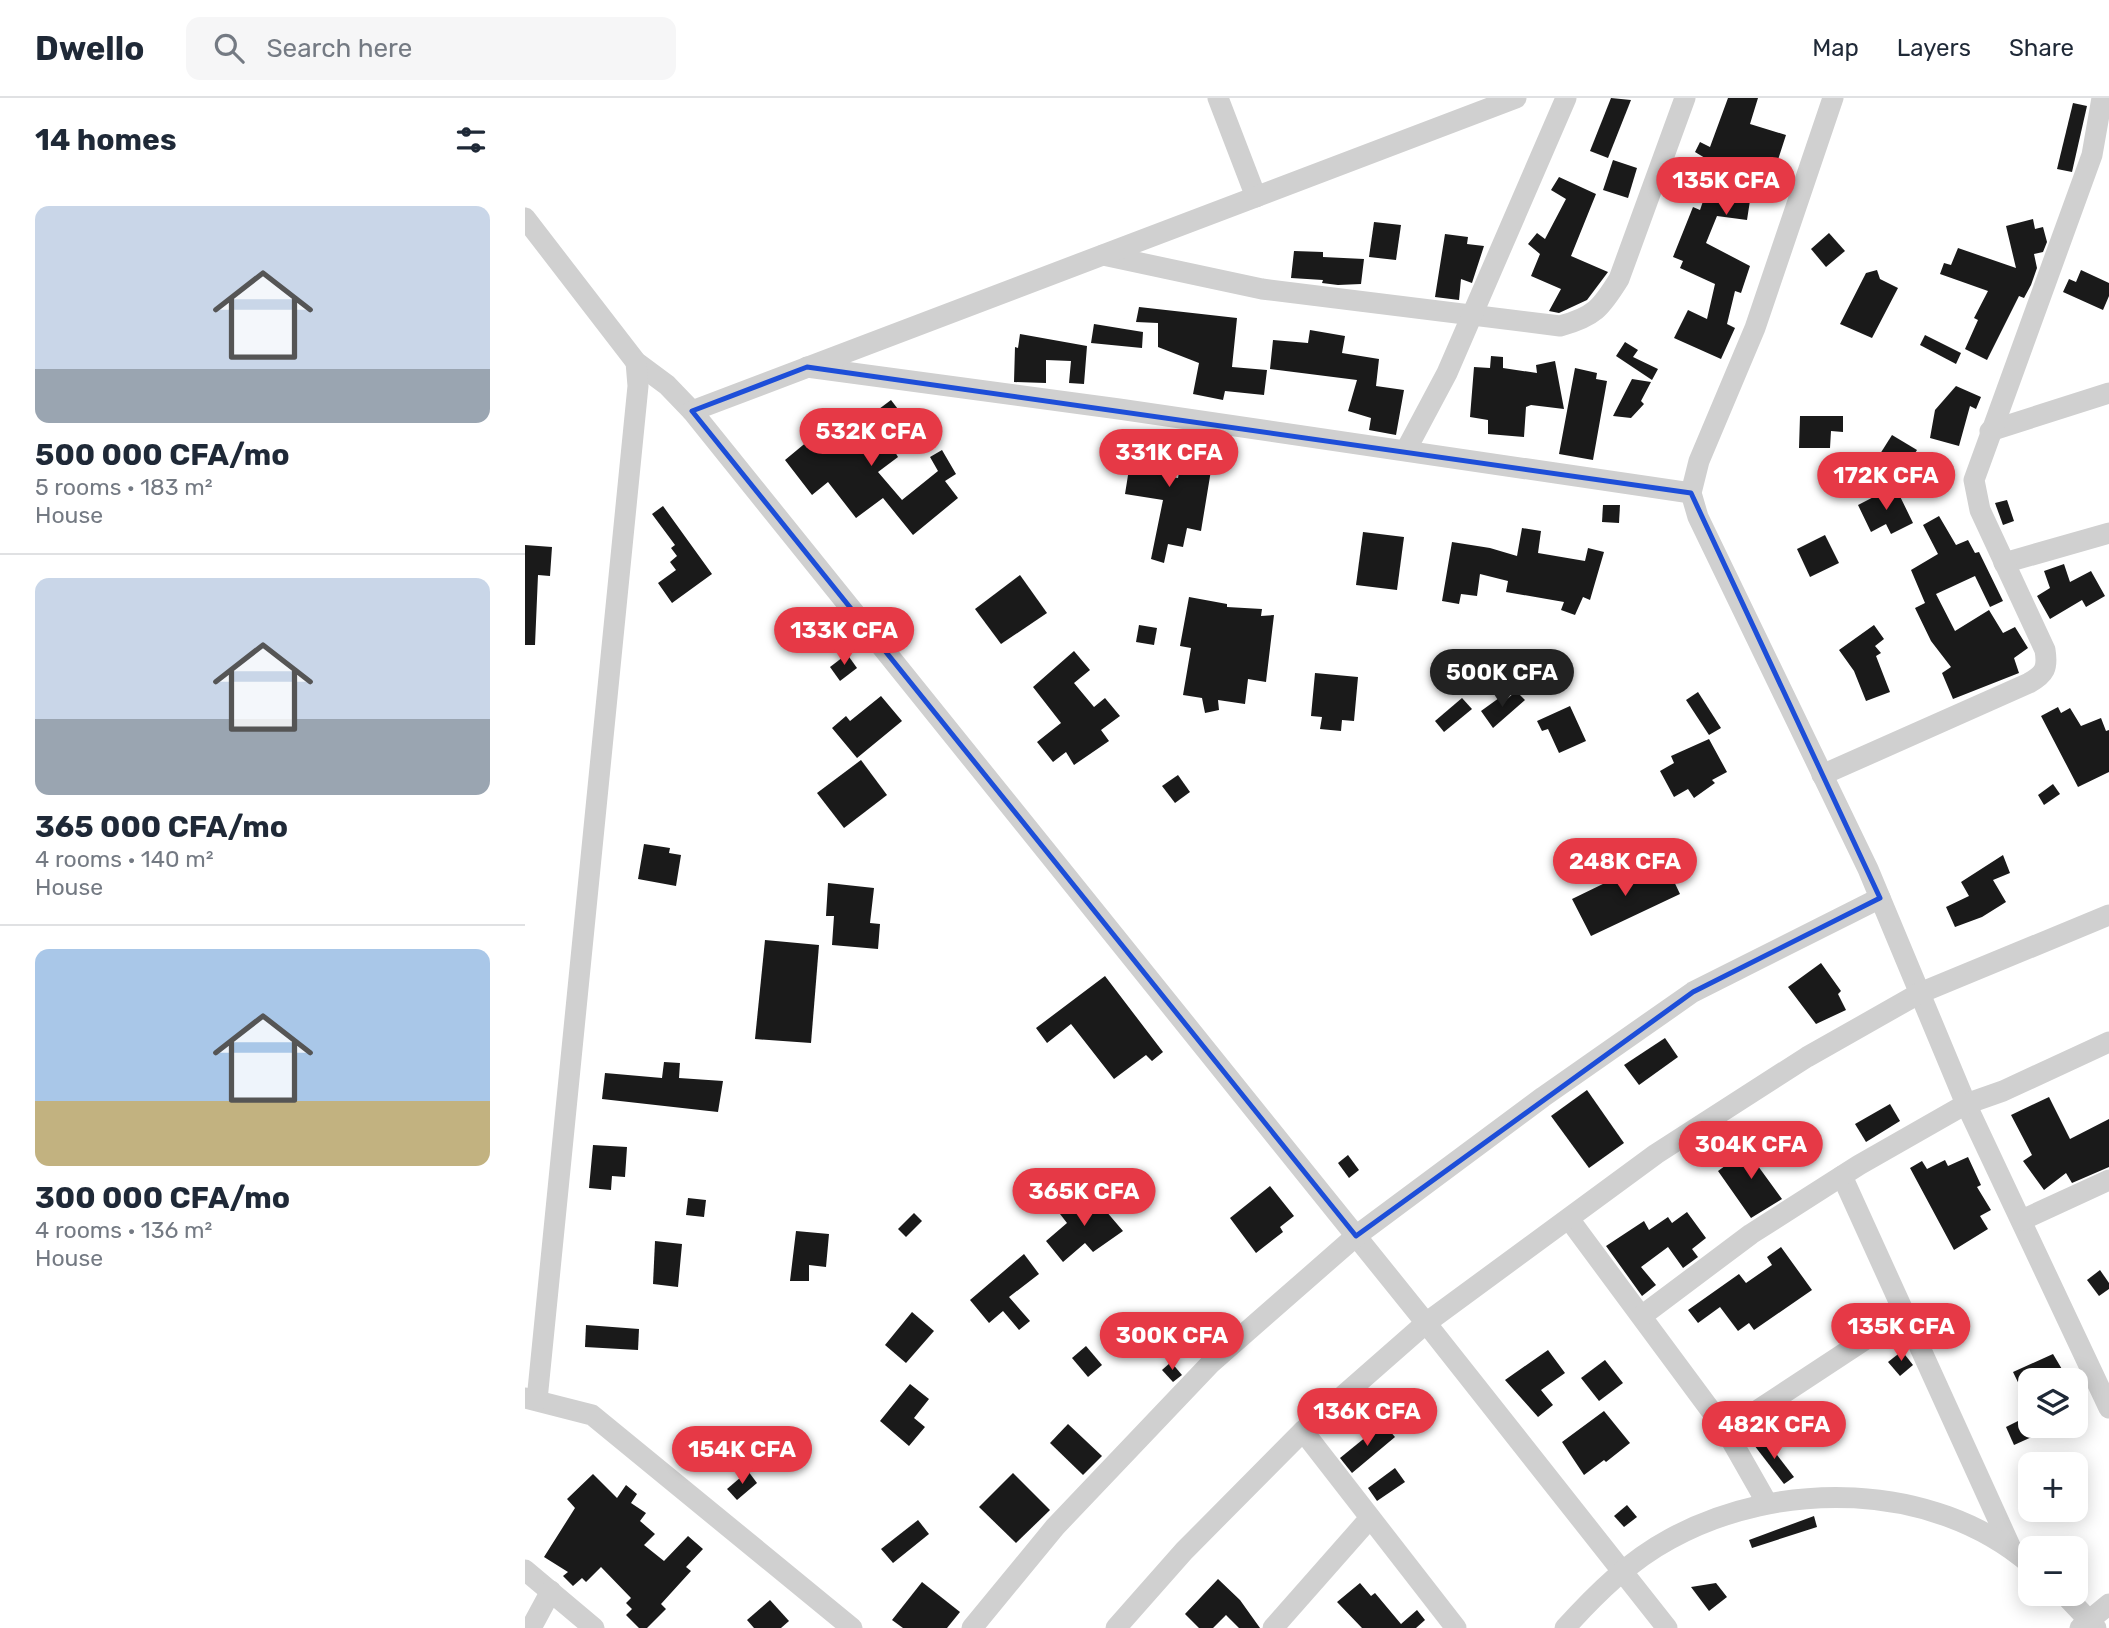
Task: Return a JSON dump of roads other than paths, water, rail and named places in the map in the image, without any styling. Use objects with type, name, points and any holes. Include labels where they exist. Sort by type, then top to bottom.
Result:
[{"type":"street","points":[[1218,98],[1256,197]]},
{"type":"street","points":[[692,411],[1516,98]]},
{"type":"street","points":[[1406,450],[1472,317],[1566,98]]},
{"type":"street","points":[[1104,255],[1262,289],[1560,326],[1585,319],[1603,305],[1619,279],[1685,98]]},
{"type":"street","points":[[1833,98],[1755,328],[1699,461],[1691,493],[1698,517],[1880,898],[1966,1104],[2109,1408]]},
{"type":"street","points":[[1822,775],[2042,675],[2048,666],[2045,650],[1975,496],[1974,480],[2092,155],[2102,98]]},
{"type":"street","points":[[525,218],[636,362],[667,385],[692,411],[1426,1323],[1620,1572],[1667,1628]]},
{"type":"street","points":[[636,362],[638,386],[531,1399],[592,1415],[852,1628]]},
{"type":"street","points":[[807,368],[1406,450],[1691,493]]},
{"type":"street","points":[[1990,431],[2109,393]]},
{"type":"street","points":[[2004,563],[2109,533]]},
{"type":"street","points":[[972,1628],[1055,1527],[1211,1363],[1356,1236],[1542,1097],[1693,992],[1880,898]]},
{"type":"street","points":[[1116,1628],[1184,1551],[1303,1430],[1426,1323],[1656,1154],[1807,1057],[1920,993],[2109,915]]},
{"type":"street","points":[[1643,1315],[1751,1234],[1842,1176],[1966,1104],[2109,1042]]},
{"type":"street","points":[[1842,1176],[2011,1548]]},
{"type":"street","points":[[2022,1220],[2109,1180]]},
{"type":"street","points":[[1569,1219],[1643,1315],[1726,1431],[1767,1503]]},
{"type":"street","points":[[1726,1431],[1904,1314]]},
{"type":"street","points":[[1303,1430],[1456,1628]]},
{"type":"street","points":[[1565,1628],[1620,1572],[1669,1539],[1723,1515],[1767,1503],[1840,1497],[1899,1503],[1955,1520],[2018,1554]]},
{"type":"street","points":[[1273,1628],[1370,1518]]},
{"type":"street","points":[[525,1570],[594,1628]]},
{"type":"street","points":[[531,1628],[551,1591]]},
{"type":"street","points":[[2074,1606],[2089,1625],[2109,1604]]}]
